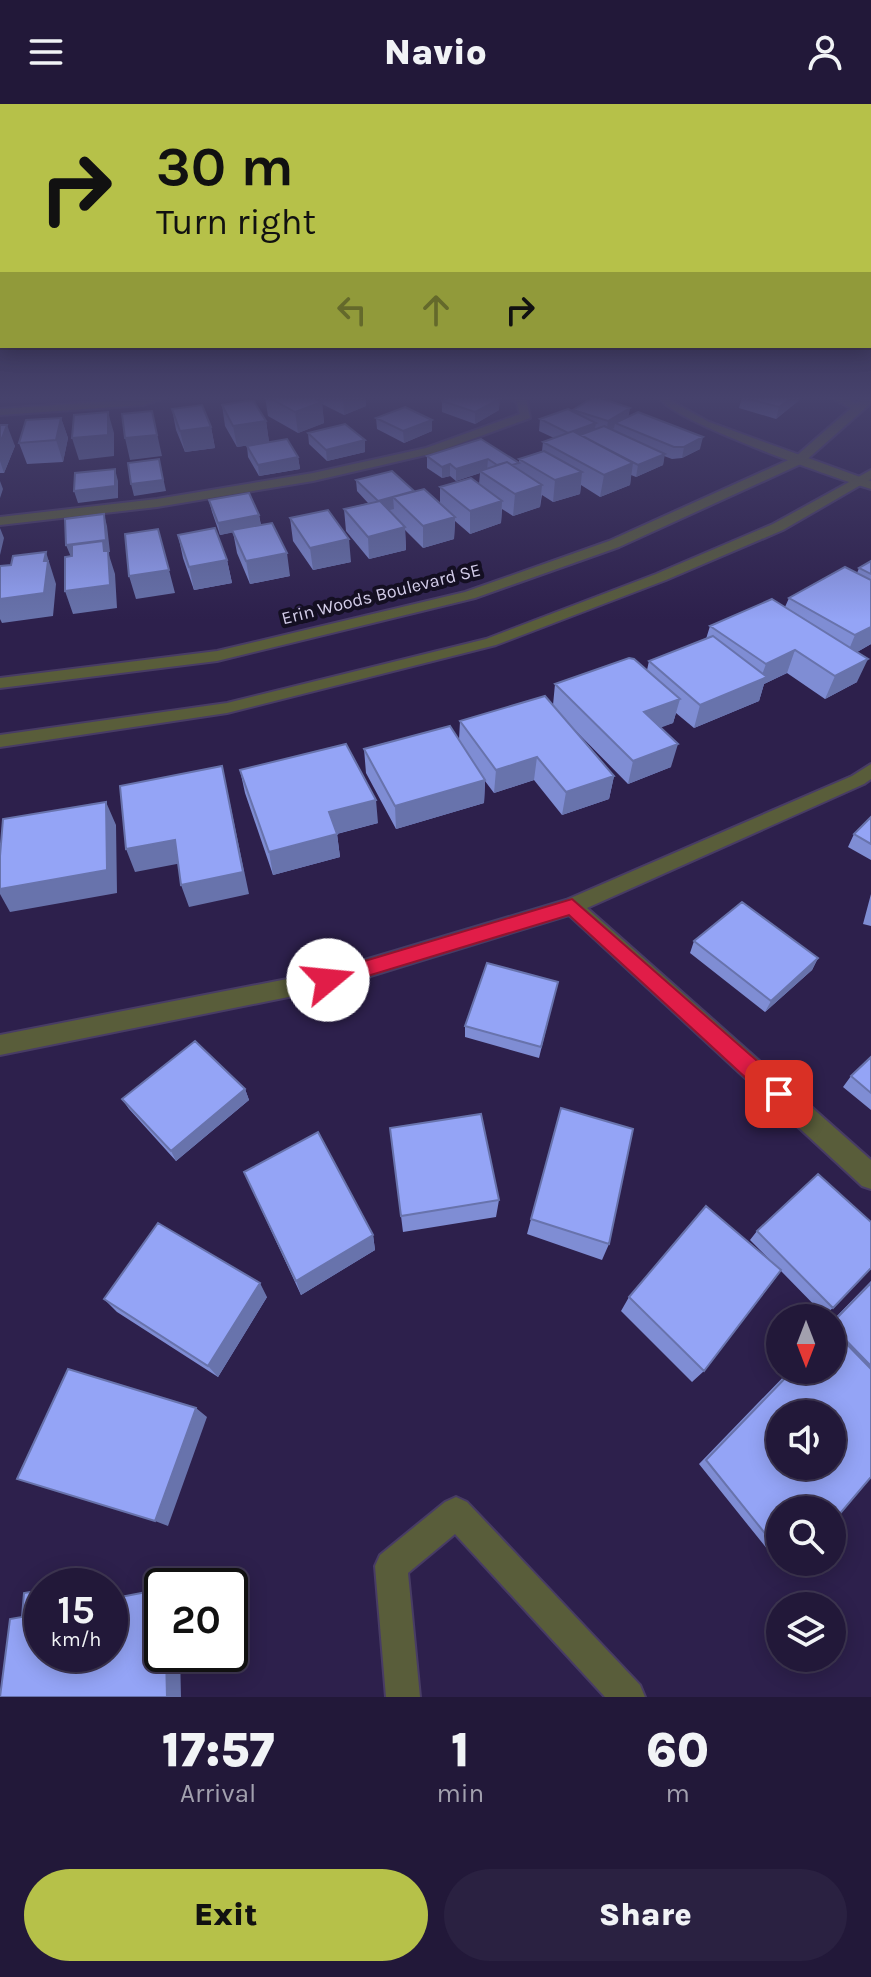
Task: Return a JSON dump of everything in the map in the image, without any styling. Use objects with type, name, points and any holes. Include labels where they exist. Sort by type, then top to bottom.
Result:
[{"type":"street","points":[[0,521],[113,511],[274,485],[336,471]]},
{"type":"street","name":"Erin Woods Boulevard SE","points":[[0,683],[217,656],[470,595],[614,544],[774,471]]},
{"type":"street","points":[[838,471],[868,480]]},
{"type":"street","points":[[0,741],[227,708],[491,642],[661,577],[764,533],[868,480]]},
{"type":"street","points":[[0,1045],[328,980],[572,906],[858,780],[871,770]]},
{"type":"street","points":[[572,906],[871,1177]]},
{"type":"street","points":[[403,1697],[391,1566],[456,1513],[628,1697]]},
{"type":"building","points":[[115,471],[115,486],[74,491],[75,473]]},
{"type":"building","points":[[129,471],[161,471],[163,480],[131,484]]},
{"type":"building","points":[[392,471],[414,491],[378,501],[356,480]]},
{"type":"building","points":[[481,471],[521,471],[542,485],[515,494]]},
{"type":"building","points":[[540,471],[582,472],[555,480]]},
{"type":"building","points":[[471,478],[502,501],[470,511],[440,487]]},
{"type":"building","points":[[424,489],[455,517],[423,526],[393,497]]},
{"type":"building","points":[[249,493],[259,515],[218,523],[209,500]]},
{"type":"building","points":[[380,501],[405,527],[368,537],[344,509]]},
{"type":"building","points":[[328,510],[349,539],[310,548],[290,518]]},
{"type":"building","points":[[104,514],[106,540],[66,545],[65,519]]},
{"type":"building","points":[[272,523],[287,553],[246,561],[232,530]]},
{"type":"building","points":[[215,528],[227,560],[189,567],[178,535]]},
{"type":"building","points":[[158,529],[169,570],[129,576],[125,534]]},
{"type":"building","points":[[103,541],[104,551],[108,551],[110,585],[65,591],[65,557],[72,556],[72,545]]},
{"type":"building","points":[[46,552],[44,561],[48,561],[44,593],[0,599],[0,566],[11,565],[13,556]]},
{"type":"building","points":[[871,561],[871,574],[859,568]]},
{"type":"building","points":[[845,567],[871,580],[871,627],[855,635],[789,598]]},
{"type":"building","points":[[772,599],[868,659],[835,676],[795,650],[766,664],[710,626]]},
{"type":"building","points":[[713,636],[767,677],[700,705],[649,661]]},
{"type":"building","points":[[629,658],[680,699],[644,712],[678,744],[633,761],[555,684]]},
{"type":"building","points":[[545,696],[614,776],[566,792],[537,757],[496,770],[460,721]]},
{"type":"building","points":[[450,726],[485,780],[395,806],[364,749]]},
{"type":"building","points":[[346,744],[376,800],[329,812],[337,834],[269,852],[240,770]]},
{"type":"building","points":[[222,766],[243,872],[181,885],[175,840],[126,849],[120,786]]},
{"type":"building","points":[[106,802],[107,870],[0,889],[3,819]]},
{"type":"building","points":[[871,817],[871,844],[854,834]]},
{"type":"building","points":[[742,902],[818,958],[771,1001],[694,941]]},
{"type":"building","points":[[487,963],[558,982],[541,1047],[465,1026]]},
{"type":"building","points":[[195,1041],[245,1089],[171,1151],[122,1099]]},
{"type":"building","points":[[871,1057],[871,1093],[851,1076]]},
{"type":"building","points":[[561,1108],[633,1129],[609,1244],[531,1219]]},
{"type":"building","points":[[481,1114],[499,1200],[401,1216],[390,1128]]},
{"type":"building","points":[[318,1132],[373,1235],[296,1281],[244,1172]]},
{"type":"building","points":[[818,1174],[871,1222],[871,1268],[837,1304],[829,1304],[757,1231]]},
{"type":"building","points":[[706,1206],[781,1270],[704,1371],[629,1297]]},
{"type":"building","points":[[158,1223],[260,1283],[208,1366],[104,1299]]},
{"type":"building","points":[[871,1283],[871,1366],[846,1340],[846,1309]]},
{"type":"building","points":[[846,1343],[871,1369],[871,1477],[846,1506],[846,1496],[766,1496],[766,1535],[706,1460],[779,1384],[846,1384]]},
{"type":"building","points":[[68,1369],[196,1408],[155,1521],[17,1479]]},
{"type":"building","points":[[144,1592],[144,1672],[166,1672],[167,1697],[0,1697],[10,1619],[22,1617],[24,1593],[24,1672],[128,1672],[128,1596]]},
{"type":"route","points":[[328,980],[572,906],[779,1094]]}]
